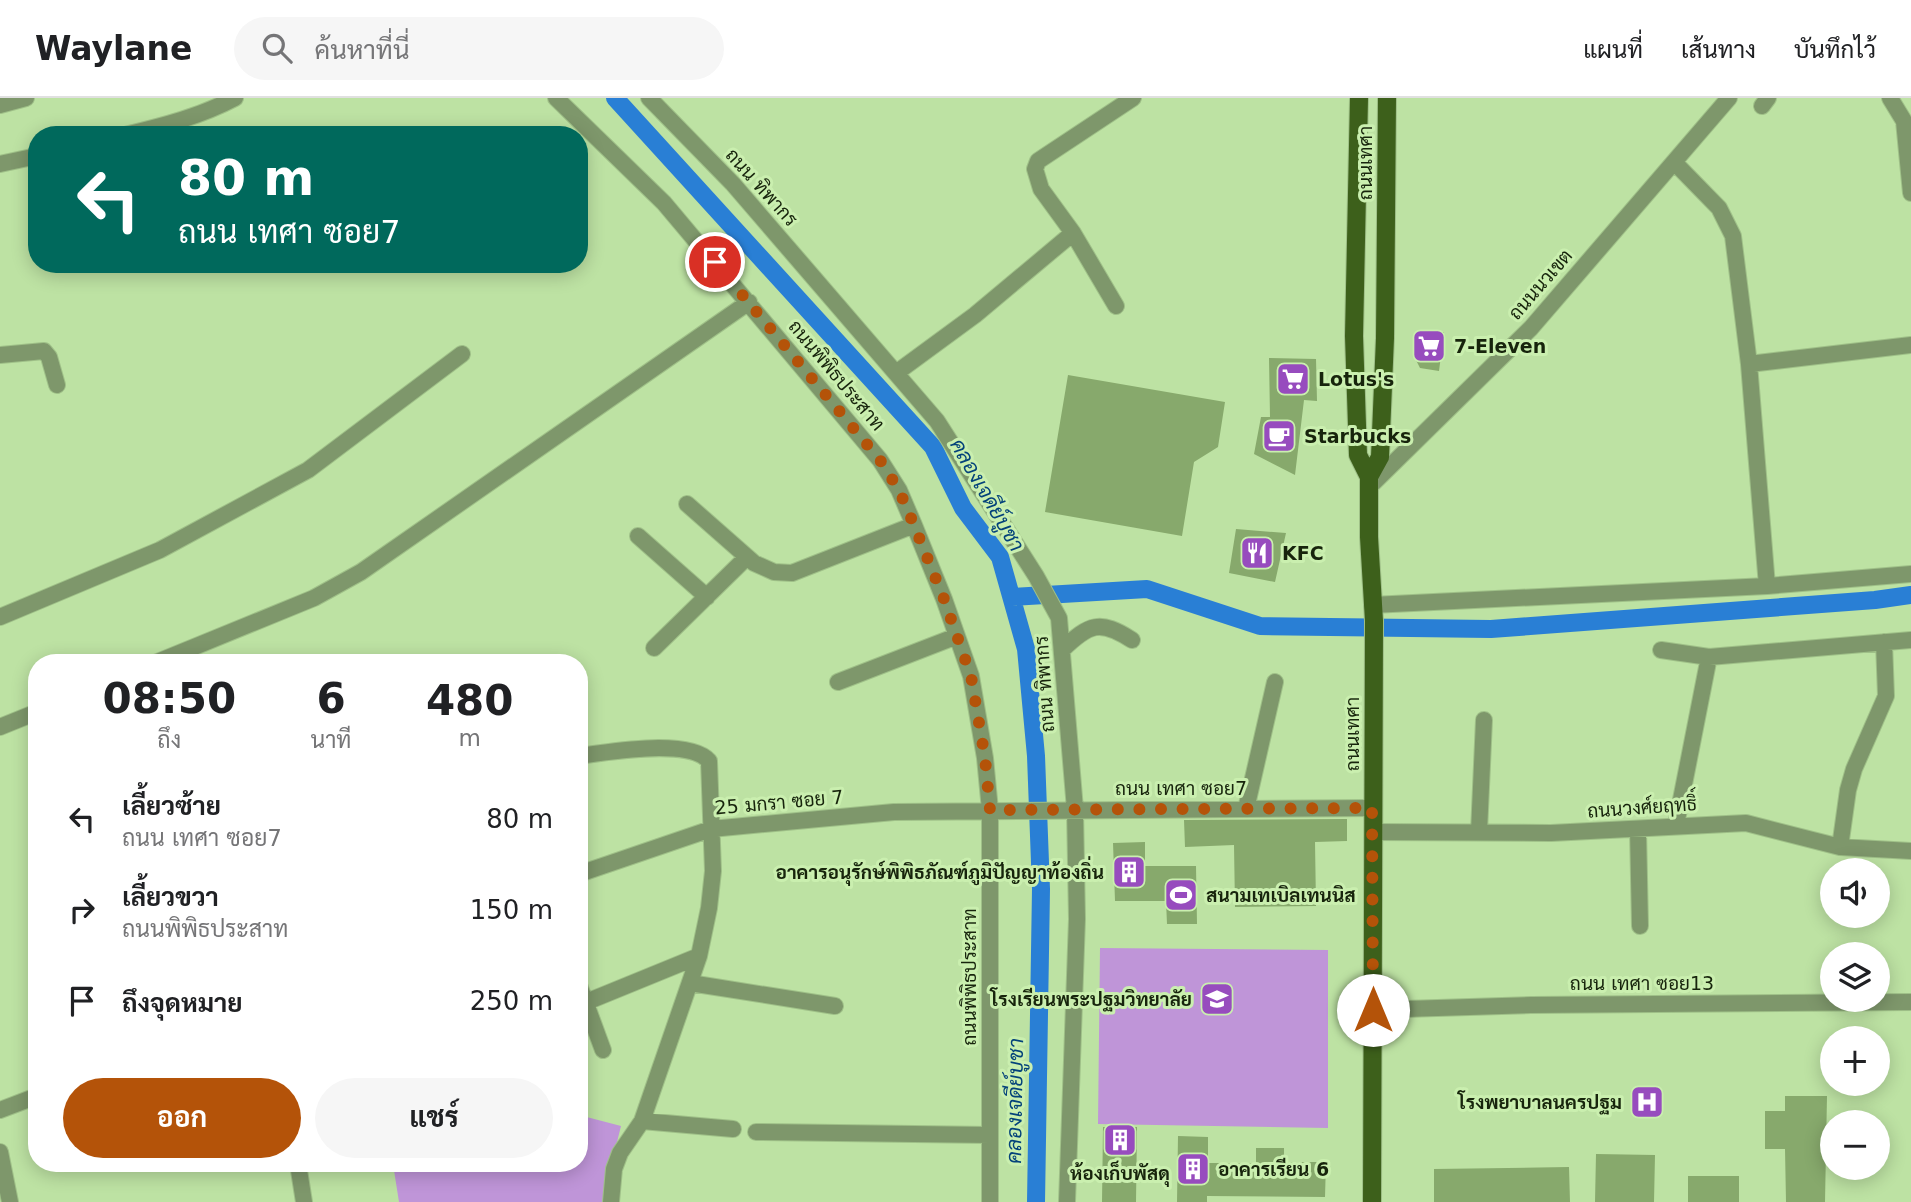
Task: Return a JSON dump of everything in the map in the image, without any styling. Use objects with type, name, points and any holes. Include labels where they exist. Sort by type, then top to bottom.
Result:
[{"type":"main road","name":"ถนนเทศา","points":[[1359,98],[1355,349],[1358,455],[1369,482]]},
{"type":"main road","name":"ถนนเทศา","points":[[1372,1202],[1373,613],[1368,537],[1369,482],[1380,457],[1385,338],[1387,98]]},
{"type":"street","points":[[0,105],[26,98]]},
{"type":"street","points":[[159,126],[216,108],[235,98]]},
{"type":"street","name":"ถนนพิพิธประสาท","points":[[556,98],[585,126]]},
{"type":"street","points":[[1116,306],[1073,233],[1041,188],[1035,172],[1036,165],[1044,157],[1133,98]]},
{"type":"street","name":"ถนนนวเขต","points":[[1369,482],[1531,328],[1729,98]]},
{"type":"street","points":[[1890,98],[1904,121],[1911,193]]},
{"type":"street","name":"ถนน ทิพากร","points":[[656,100],[733,184],[937,421],[1056,611],[1061,628],[1076,809],[1077,919],[1067,1202]]},
{"type":"street","name":"ถนนพิพิธประสาท","points":[[588,129],[664,203],[880,460],[899,490],[957,636],[971,676],[985,758],[998,811],[990,1202]]},
{"type":"street","points":[[0,164],[28,158]]},
{"type":"street","points":[[1674,163],[1719,208],[1733,236],[1749,364],[1767,586]]},
{"type":"street","points":[[896,373],[975,315],[1073,233]]},
{"type":"street","points":[[177,654],[314,598],[361,572],[749,302]]},
{"type":"street","points":[[1749,364],[1911,345]]},
{"type":"street","points":[[0,355],[44,351],[49,357],[57,385]]},
{"type":"street","points":[[0,617],[160,550],[308,470],[463,354]]},
{"type":"street","points":[[687,504],[747,557],[774,572],[792,573],[914,525]]},
{"type":"street","points":[[638,536],[707,597]]},
{"type":"street","points":[[654,648],[747,557]]},
{"type":"street","points":[[1373,613],[1911,574]]},
{"type":"street","points":[[1063,649],[1077,635],[1098,626],[1114,628],[1132,640]]},
{"type":"street","points":[[838,682],[957,636]]},
{"type":"street","points":[[1661,650],[1709,657],[1911,640]]},
{"type":"street","points":[[1840,847],[1848,790],[1854,769],[1886,695],[1884,642]]},
{"type":"street","points":[[1676,825],[1709,657]]},
{"type":"street","points":[[1245,808],[1275,682]]},
{"type":"street","points":[[0,727],[28,716]]},
{"type":"street","points":[[1479,832],[1484,720]]},
{"type":"street","points":[[588,754],[651,747],[704,756],[709,761],[713,871],[699,956],[642,1121],[620,1153],[611,1186],[611,1202]]},
{"type":"street","name":"ถนน เทศา ซอย7","points":[[998,811],[1372,808]]},
{"type":"street","name":"25 มกรา ซอย 7","points":[[588,871],[710,829],[894,812],[998,811]]},
{"type":"street","name":"ถนนวงศ์ยฤทธิ์","points":[[1373,832],[1550,833],[1746,823],[1840,847],[1911,851]]},
{"type":"street","points":[[1638,829],[1640,926]]},
{"type":"street","points":[[588,1002],[699,956]]},
{"type":"street","points":[[690,983],[835,1006]]},
{"type":"street","name":"ถนน เทศา ซอย13","points":[[1373,1010],[1531,1005],[1911,1002]]},
{"type":"street","points":[[588,1016],[603,1050]]},
{"type":"street","points":[[0,1110],[28,1099]]},
{"type":"street","points":[[642,1121],[733,1129]]},
{"type":"street","points":[[756,1132],[990,1135]]},
{"type":"street","points":[[0,1152],[10,1202]]},
{"type":"street","points":[[299,1172],[304,1202]]},
{"type":"shaded area","points":[[1100,948],[1328,950],[1328,1128],[1098,1124]]},
{"type":"shaded area","points":[[588,1117],[621,1126],[612,1162],[609,1202],[399,1202],[394,1172],[588,1172]]},
{"type":"building","name":"7-Eleven","points":[[1444,332],[1439,371],[1420,368],[1416,360],[1414,333]]},
{"type":"building","points":[[1269,358],[1316,359],[1317,401],[1304,400],[1295,475],[1254,454],[1261,417],[1270,417]]},
{"type":"building","points":[[1068,375],[1225,402],[1218,447],[1194,462],[1182,536],[1045,512]]},
{"type":"building","name":"KFC","points":[[1236,529],[1286,533],[1275,582],[1229,573]]},
{"type":"building","points":[[1347,819],[1347,841],[1315,842],[1316,906],[1235,907],[1234,845],[1185,847],[1184,820]]},
{"type":"building","points":[[1145,842],[1145,866],[1196,866],[1197,924],[1167,924],[1166,901],[1115,901],[1113,843]]},
{"type":"building","points":[[1785,1096],[1827,1096],[1827,1110],[1820,1110],[1820,1180],[1825,1180],[1825,1202],[1786,1202],[1785,1149],[1765,1149],[1765,1111],[1785,1111]]},
{"type":"building","points":[[1103,1127],[1137,1127],[1136,1202],[1102,1202]]},
{"type":"building","points":[[1178,1136],[1208,1137],[1208,1163],[1256,1163],[1256,1148],[1284,1148],[1284,1162],[1326,1162],[1325,1197],[1207,1196],[1207,1202],[1177,1202]]},
{"type":"building","points":[[1596,1154],[1655,1155],[1654,1202],[1595,1202]]},
{"type":"building","points":[[1569,1167],[1570,1202],[1434,1202],[1434,1169]]},
{"type":"building","points":[[1688,1176],[1739,1176],[1739,1202],[1688,1202]]},
{"type":"waterway","name":"คลองเจดีย์บูชา","points":[[615,98],[933,447],[963,508],[1000,557],[1026,649],[1036,756],[1041,889],[1036,1202]]},
{"type":"waterway","points":[[1012,597],[1147,589],[1260,626],[1491,629],[1911,595]]},
{"type":"place","name":"7-Eleven","points":[[1429,346]]},
{"type":"place","name":"Lotus's","points":[[1293,379]]},
{"type":"place","name":"Starbucks","points":[[1279,436]]},
{"type":"place","name":"KFC","points":[[1257,553]]},
{"type":"place","name":"อาคารอนุรักษ์พิพิธภัณฑ์ภูมิปัญญาท้องถิ่น","points":[[1129,872]]},
{"type":"place","name":"สนามเทเบิลเทนนิส","points":[[1181,895]]},
{"type":"place","name":"โรงเรียนพระปฐมวิทยาลัย","points":[[1217,999]]},
{"type":"place","name":"โรงพยาบาลนครปฐม","points":[[1647,1102]]},
{"type":"place","name":"ห้องเก็บพัสดุ","points":[[1120,1140]]},
{"type":"place","name":"อาคารเรียน 6","points":[[1193,1169]]},
{"type":"route","points":[[715,262],[880,460],[899,490],[944,599],[971,676],[985,758],[990,810],[1372,808],[1373,1010]]}]
